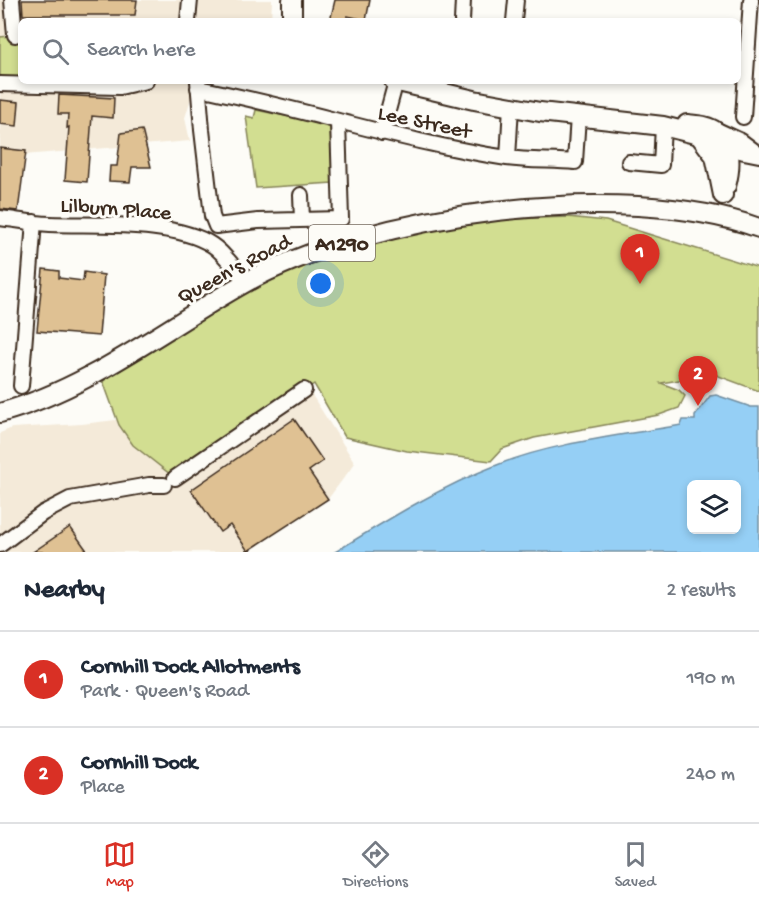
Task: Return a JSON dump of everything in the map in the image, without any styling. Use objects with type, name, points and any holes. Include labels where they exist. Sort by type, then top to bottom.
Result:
[{"type":"main road","points":[[292,0],[292,18]]},
{"type":"main road","points":[[420,84],[454,88],[511,106],[707,132],[726,147],[730,157],[729,176],[723,195],[721,217]]},
{"type":"main road","points":[[707,132],[715,156],[723,195]]},
{"type":"main road","name":"Queen's Road","points":[[0,413],[44,398],[80,382],[246,282],[314,252],[362,237],[408,226],[486,213],[564,206],[651,208],[721,217]]},
{"type":"main road","name":"A1290","points":[[721,217],[759,228]]},
{"type":"street","points":[[0,37],[18,35],[12,0]]},
{"type":"street","points":[[188,18],[190,0]]},
{"type":"street","points":[[462,18],[463,0]]},
{"type":"street","points":[[514,18],[516,0]]},
{"type":"street","points":[[743,117],[752,82],[751,0]]},
{"type":"street","points":[[0,84],[120,87],[133,84]]},
{"type":"street","points":[[382,133],[394,84]]},
{"type":"street","points":[[198,85],[212,216],[216,226],[258,221],[341,219],[338,121]]},
{"type":"street","name":"Lee Street","points":[[198,85],[382,133],[508,158],[575,162],[578,116]]},
{"type":"street","points":[[508,158],[511,106]]},
{"type":"street","points":[[629,162],[661,165],[663,126]]},
{"type":"street","points":[[707,132],[741,141],[759,154]]},
{"type":"street","points":[[726,147],[759,154]]},
{"type":"street","points":[[301,195],[302,220]]},
{"type":"street","name":"Lilburn Place","points":[[0,218],[170,230],[194,236],[212,245],[246,282]]},
{"type":"street","points":[[21,387],[34,222]]},
{"type":"street","points":[[0,545],[43,513],[70,499],[169,481],[304,390]]},
{"type":"shaded area","points":[[0,0],[272,0],[271,18],[18,18],[18,84],[195,84],[185,118],[190,141],[0,157]]},
{"type":"shaded area","points":[[291,362],[355,463],[328,499],[248,552],[0,552],[0,433],[12,428],[82,424],[174,413]]},
{"type":"green space","points":[[18,35],[18,81],[0,84],[0,37]]},
{"type":"green space","points":[[256,110],[330,125],[333,183],[256,188],[246,116],[254,118]]},
{"type":"green space","points":[[568,217],[606,221],[759,268],[759,391],[700,369],[691,378],[661,383],[679,390],[685,396],[679,408],[659,415],[534,438],[502,449],[491,461],[407,451],[345,437],[314,384],[175,478],[133,445],[119,425],[103,381],[217,308],[263,283],[312,262],[394,238],[477,223]]},
{"type":"water","points":[[716,395],[751,407],[759,407],[759,552],[335,552],[414,505],[455,483],[497,465],[519,457],[588,440],[681,425],[683,420],[695,420],[695,416],[710,396]]},
{"type":"building","points":[[22,0],[137,0],[135,15],[23,15]]},
{"type":"building","points":[[335,0],[370,0],[366,18],[347,16],[347,18],[331,18]]},
{"type":"building","points":[[59,95],[114,98],[113,118],[92,116],[87,182],[65,180],[69,127],[67,128],[68,114],[58,114]]},
{"type":"building","points":[[0,100],[19,102],[17,126],[0,124]]},
{"type":"building","points":[[142,130],[151,167],[132,167],[130,182],[109,181],[110,166],[117,166],[121,133]]},
{"type":"building","points":[[0,148],[26,151],[18,211],[0,209]]},
{"type":"building","points":[[43,269],[59,271],[59,278],[83,281],[84,272],[104,275],[99,336],[37,331]]},
{"type":"building","points":[[294,419],[323,461],[309,471],[328,499],[248,551],[230,525],[220,532],[191,490]]},
{"type":"building","points":[[70,527],[88,552],[33,552]]},
{"type":"place","name":"Cornhill Dock Allotments","points":[[640,284]]},
{"type":"place","name":"Cornhill Dock","points":[[698,406]]}]
